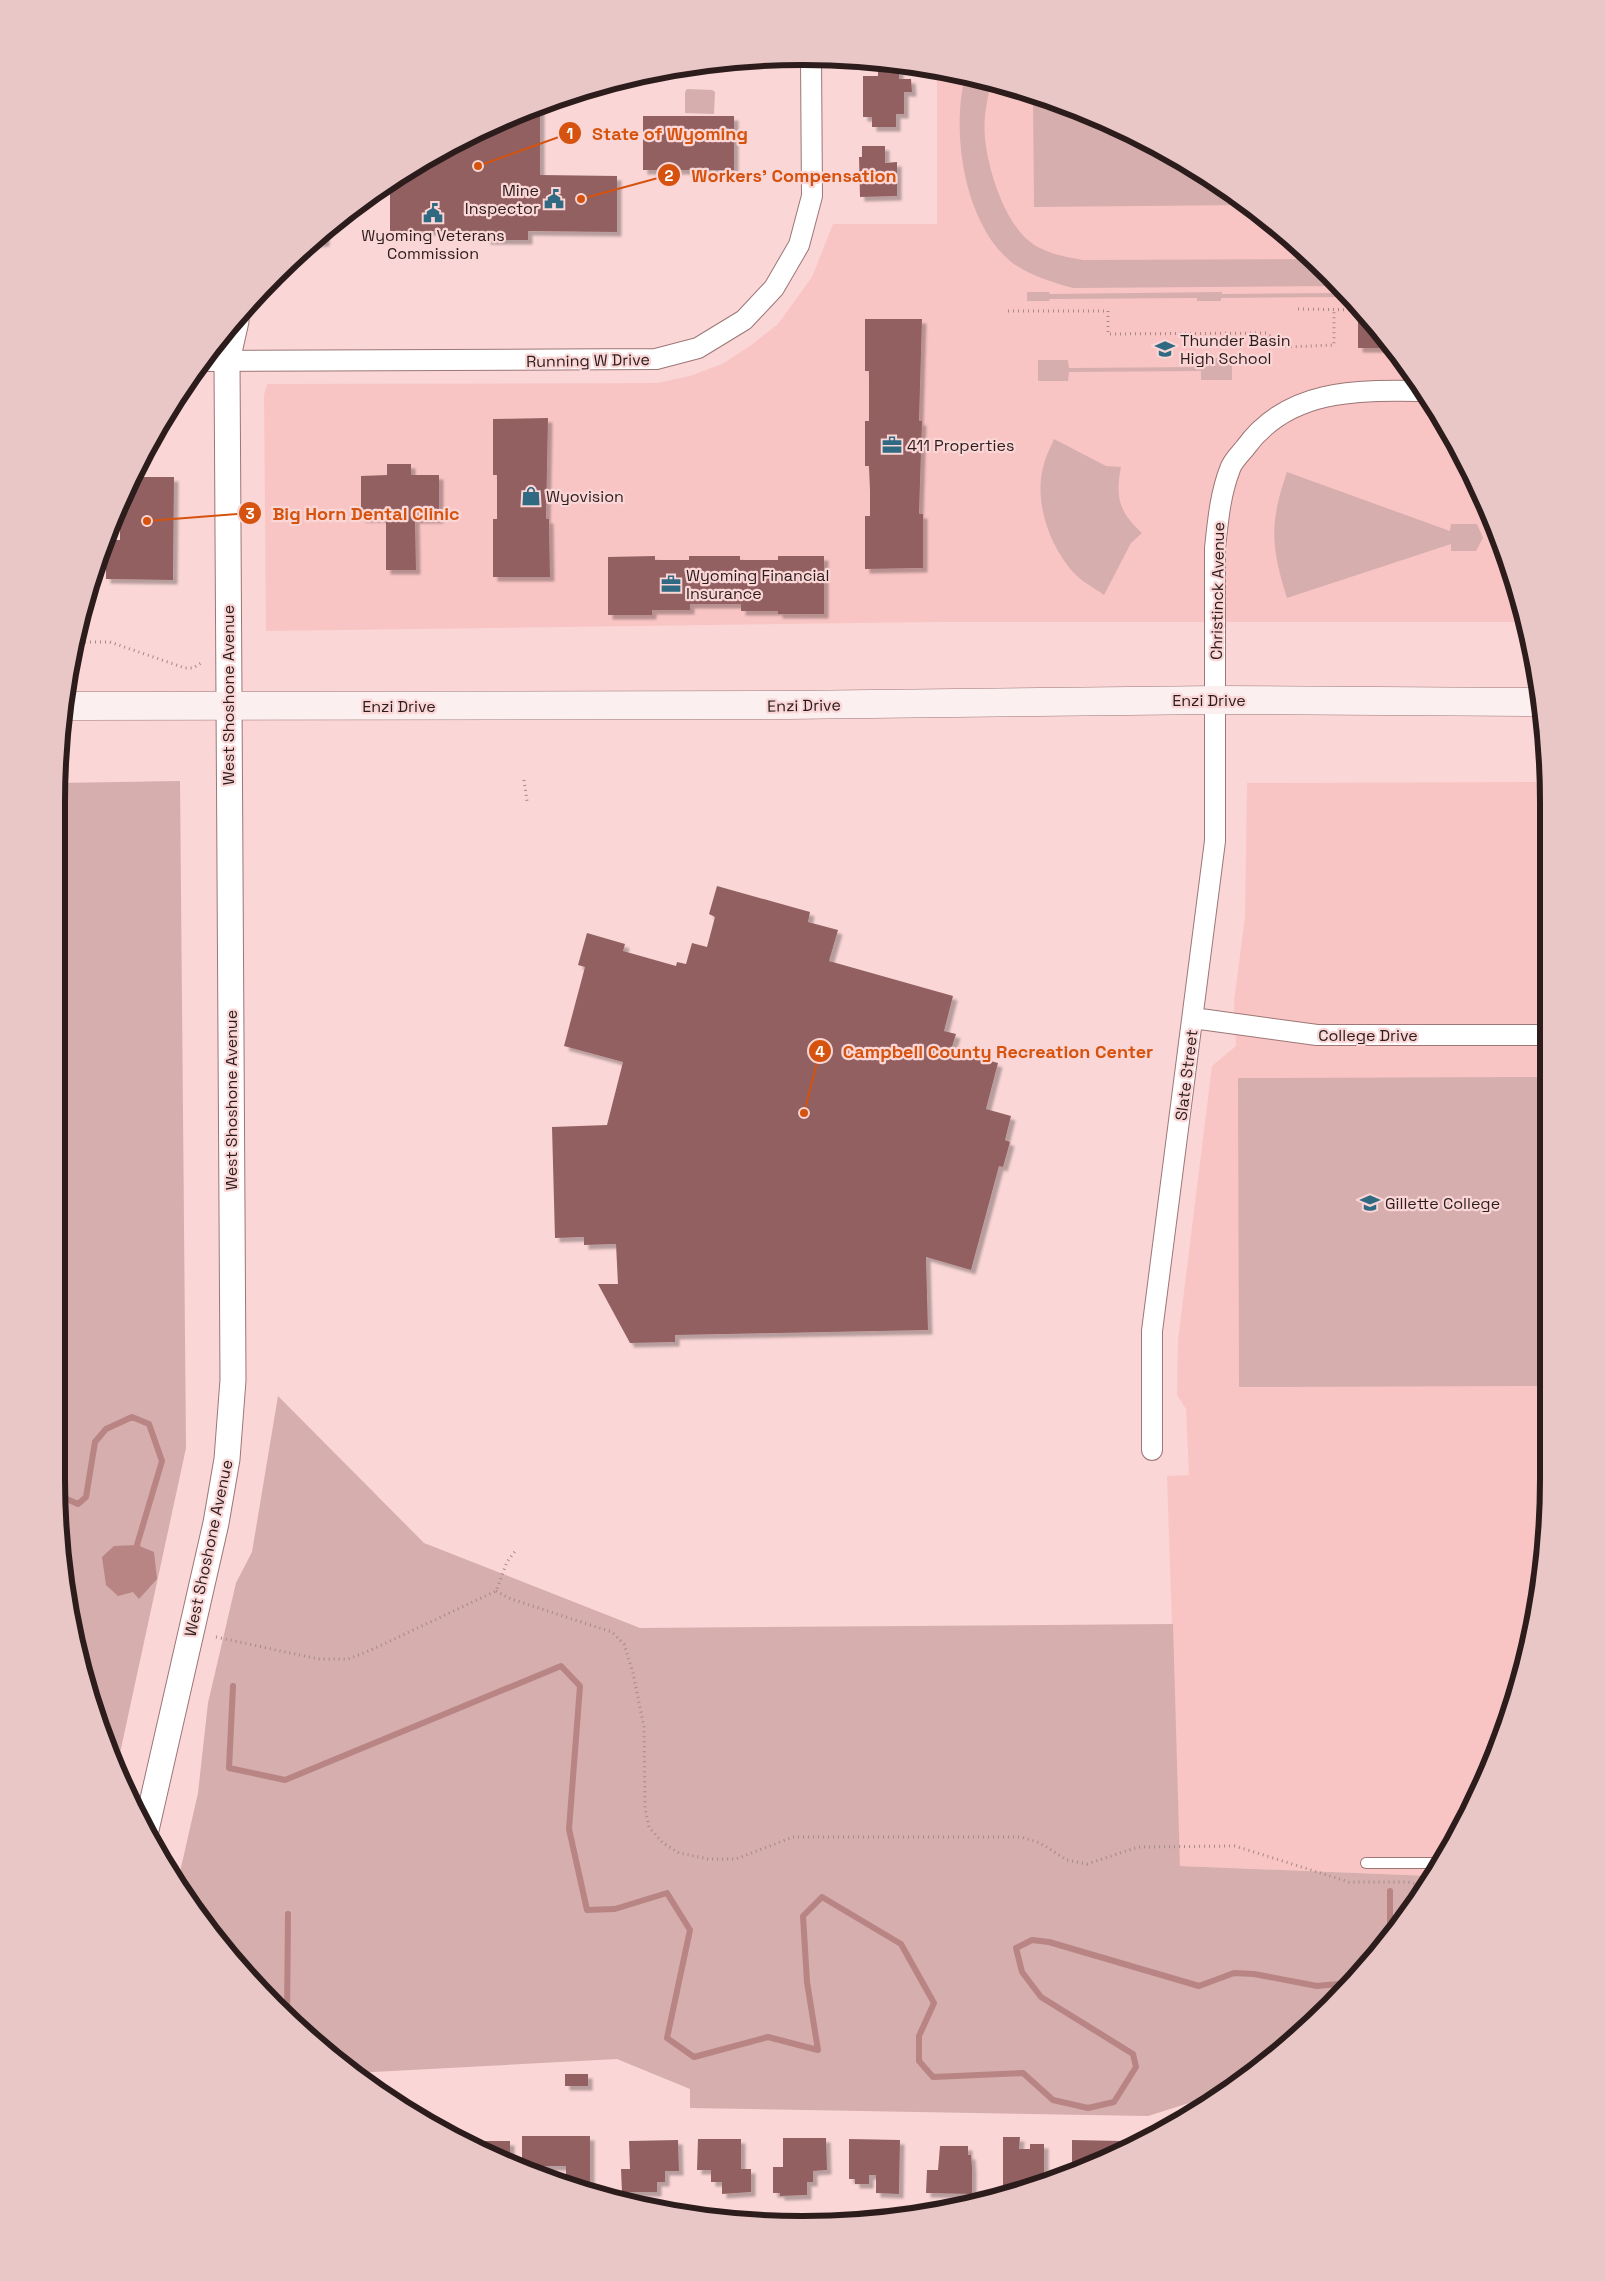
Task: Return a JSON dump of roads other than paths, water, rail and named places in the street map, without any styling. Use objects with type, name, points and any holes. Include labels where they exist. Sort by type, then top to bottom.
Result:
[{"type":"main road","name":"Enzi Drive","points":[[71,706],[787,705],[1216,700],[1533,702]]},
{"type":"street","name":"Running W Drive","points":[[223,350],[656,359],[698,348],[744,320],[774,288],[799,245],[812,196],[811,65]]},
{"type":"street","name":"West Shoshone Avenue","points":[[149,1819],[216,1523],[227,1459],[234,1380],[223,350]]},
{"type":"street","name":"Christinck Avenue","points":[[1216,700],[1215,548],[1220,502],[1230,467],[1255,433],[1294,406],[1330,394],[1378,390],[1414,391]]},
{"type":"street","name":"Slate Street","points":[[1152,1450],[1152,1331],[1215,841],[1216,700]]},
{"type":"street","name":"College Drive","points":[[1193,1018],[1317,1035],[1540,1035]]},
{"type":"lane","points":[[1366,1863],[1431,1864]]},
{"type":"waterway","points":[[66,1499],[78,1504],[86,1497],[95,1442],[106,1429],[132,1417],[149,1424],[162,1461],[137,1545],[139,1553]]},
{"type":"waterway","points":[[233,1686],[229,1768],[285,1780],[561,1666],[580,1686],[569,1829],[587,1910],[615,1909],[667,1893],[690,1930],[667,2038],[694,2057],[768,2037],[818,2050],[807,1982],[803,1916],[822,1897],[901,1944],[934,2003],[919,2036],[919,2061],[933,2077],[1023,2073],[1053,2100],[1088,2108],[1114,2102],[1136,2067],[1133,2054],[1041,1997],[1022,1972],[1016,1948],[1032,1940],[1049,1942],[1199,1986],[1234,1973],[1254,1974],[1317,1986],[1339,1984]]},
{"type":"waterway","points":[[1390,1891],[1390,1924]]},
{"type":"waterway","points":[[287,2006],[288,1914]]},
{"type":"place","name":"State of Wyoming","points":[[478,166]]},
{"type":"place","name":"Mine Inspector","points":[[554,199]]},
{"type":"place","name":"Workers' Compensation","points":[[581,199]]},
{"type":"place","name":"Wyoming Veterans Commission","points":[[433,213]]},
{"type":"place","name":"Thunder Basin High School","points":[[1165,349]]},
{"type":"place","name":"411 Properties","points":[[892,445]]},
{"type":"place","name":"Wyovision","points":[[531,496]]},
{"type":"place","name":"Big Horn Dental Clinic","points":[[147,521]]},
{"type":"place","name":"Wyoming Financial Insurance","points":[[671,584]]},
{"type":"place","name":"Campbell County Recreation Center","points":[[804,1113]]},
{"type":"place","name":"Gillette College","points":[[1370,1203]]}]
